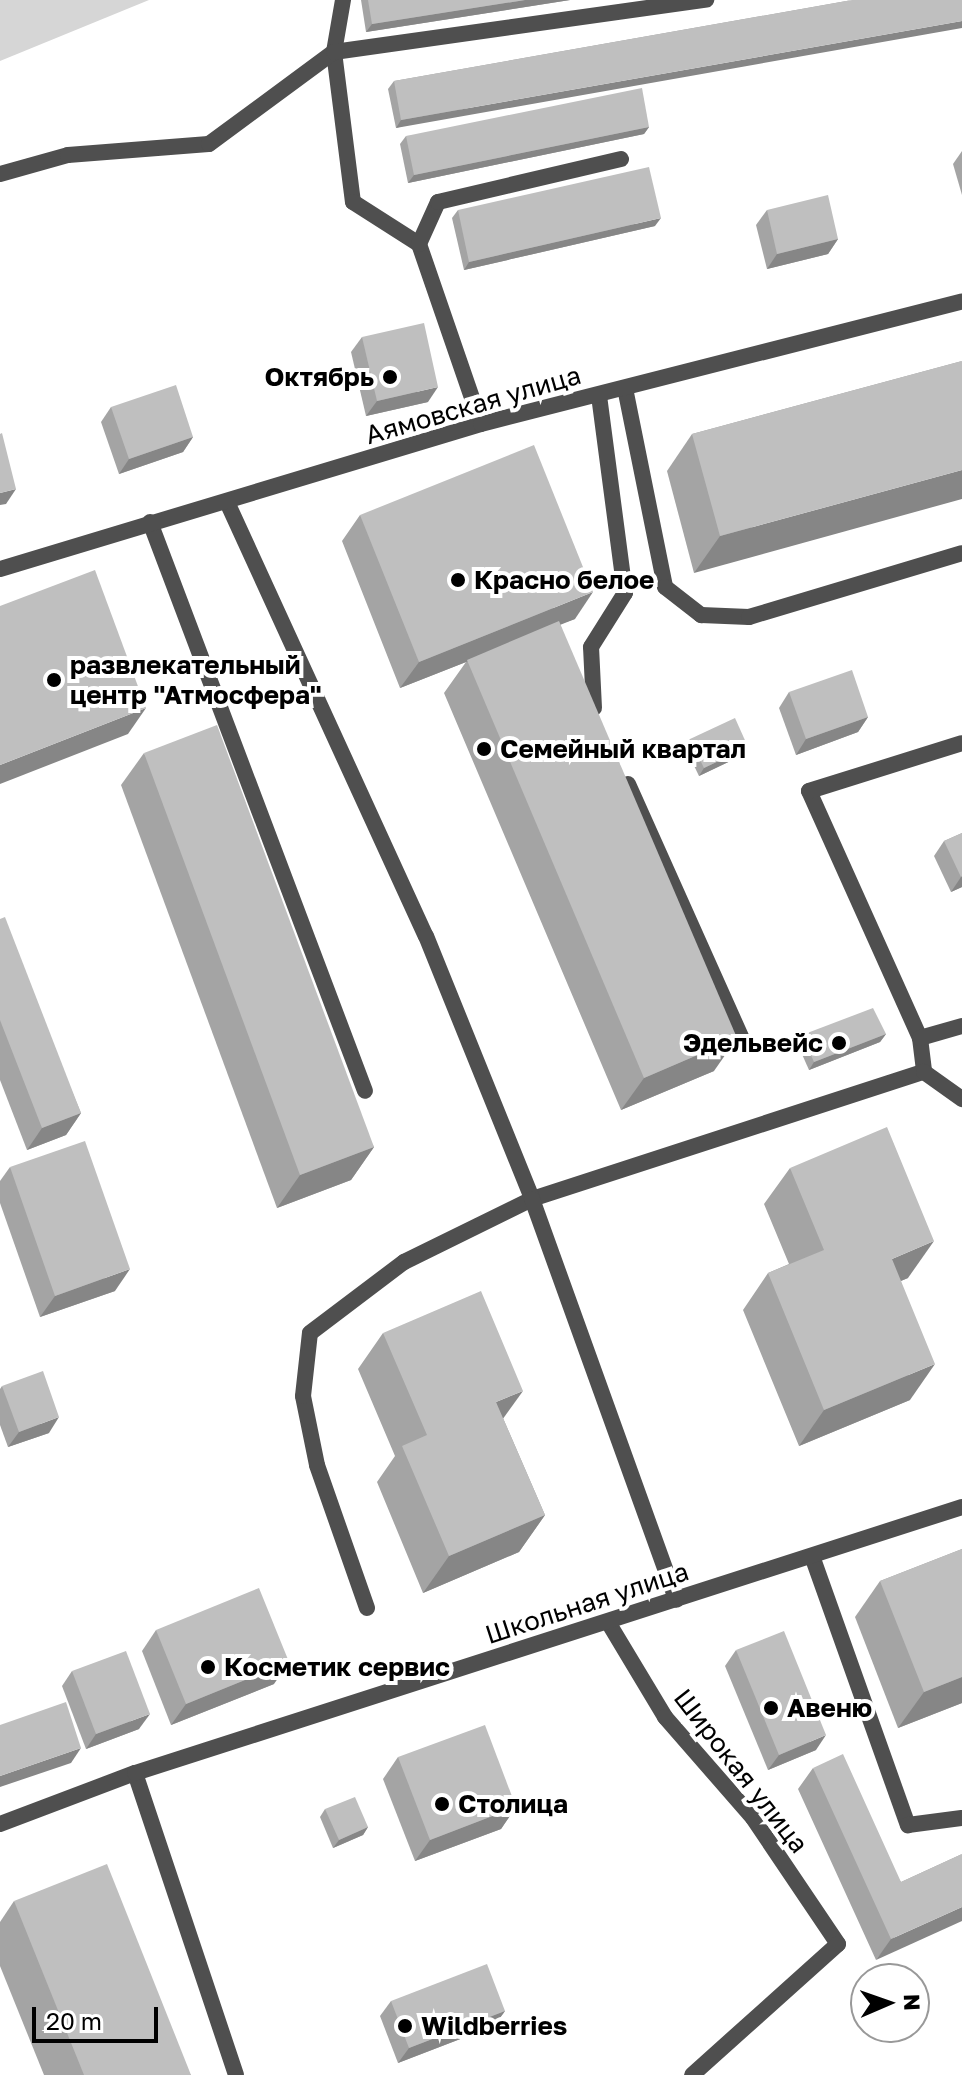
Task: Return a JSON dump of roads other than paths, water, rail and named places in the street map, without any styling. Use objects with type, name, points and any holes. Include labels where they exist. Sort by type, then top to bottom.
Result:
[{"type":"street","points":[[343,0],[334,52],[353,202],[419,244],[481,424]]},
{"type":"street","points":[[0,174],[68,155],[209,144],[334,52],[706,0]]},
{"type":"street","points":[[419,244],[438,202],[621,159]]},
{"type":"street","name":"Аямовская улица","points":[[0,569],[481,424],[962,301]]},
{"type":"street","points":[[625,388],[665,587],[701,615],[749,617],[962,553]]},
{"type":"street","points":[[599,395],[625,593],[591,647],[588,694],[600,722]]},
{"type":"street","points":[[227,502],[426,936],[532,1199],[676,1600]]},
{"type":"street","points":[[150,522],[365,1091]]},
{"type":"street","points":[[962,743],[809,791],[920,1038],[924,1072],[962,1099]]},
{"type":"street","points":[[619,764],[745,1046]]},
{"type":"street","points":[[920,1038],[962,1026]]},
{"type":"street","points":[[367,1608],[317,1465],[303,1396],[310,1333],[404,1262],[532,1199],[924,1072]]},
{"type":"street","name":"Школьная улица","points":[[0,1824],[135,1773],[962,1507]]},
{"type":"street","points":[[812,1556],[908,1825],[962,1818]]},
{"type":"street","name":"Широкая улица","points":[[608,1622],[665,1717],[753,1818],[838,1944],[692,2075]]},
{"type":"street","points":[[135,1773],[236,2075]]},
{"type":"place","name":"Октябрь","points":[[390,377]]},
{"type":"place","name":"Красно белое","points":[[458,580]]},
{"type":"place","name":"развлекательный центр \"Атмосфера\"","points":[[54,680]]},
{"type":"place","name":"Семейный квартал","points":[[484,749]]},
{"type":"place","name":"Эдельвейс","points":[[839,1043]]},
{"type":"place","name":"Косметик сервис","points":[[208,1667]]},
{"type":"place","name":"Авеню","points":[[771,1708]]},
{"type":"place","name":"Столица","points":[[442,1804]]},
{"type":"place","name":"Wildberries","points":[[405,2026]]}]
